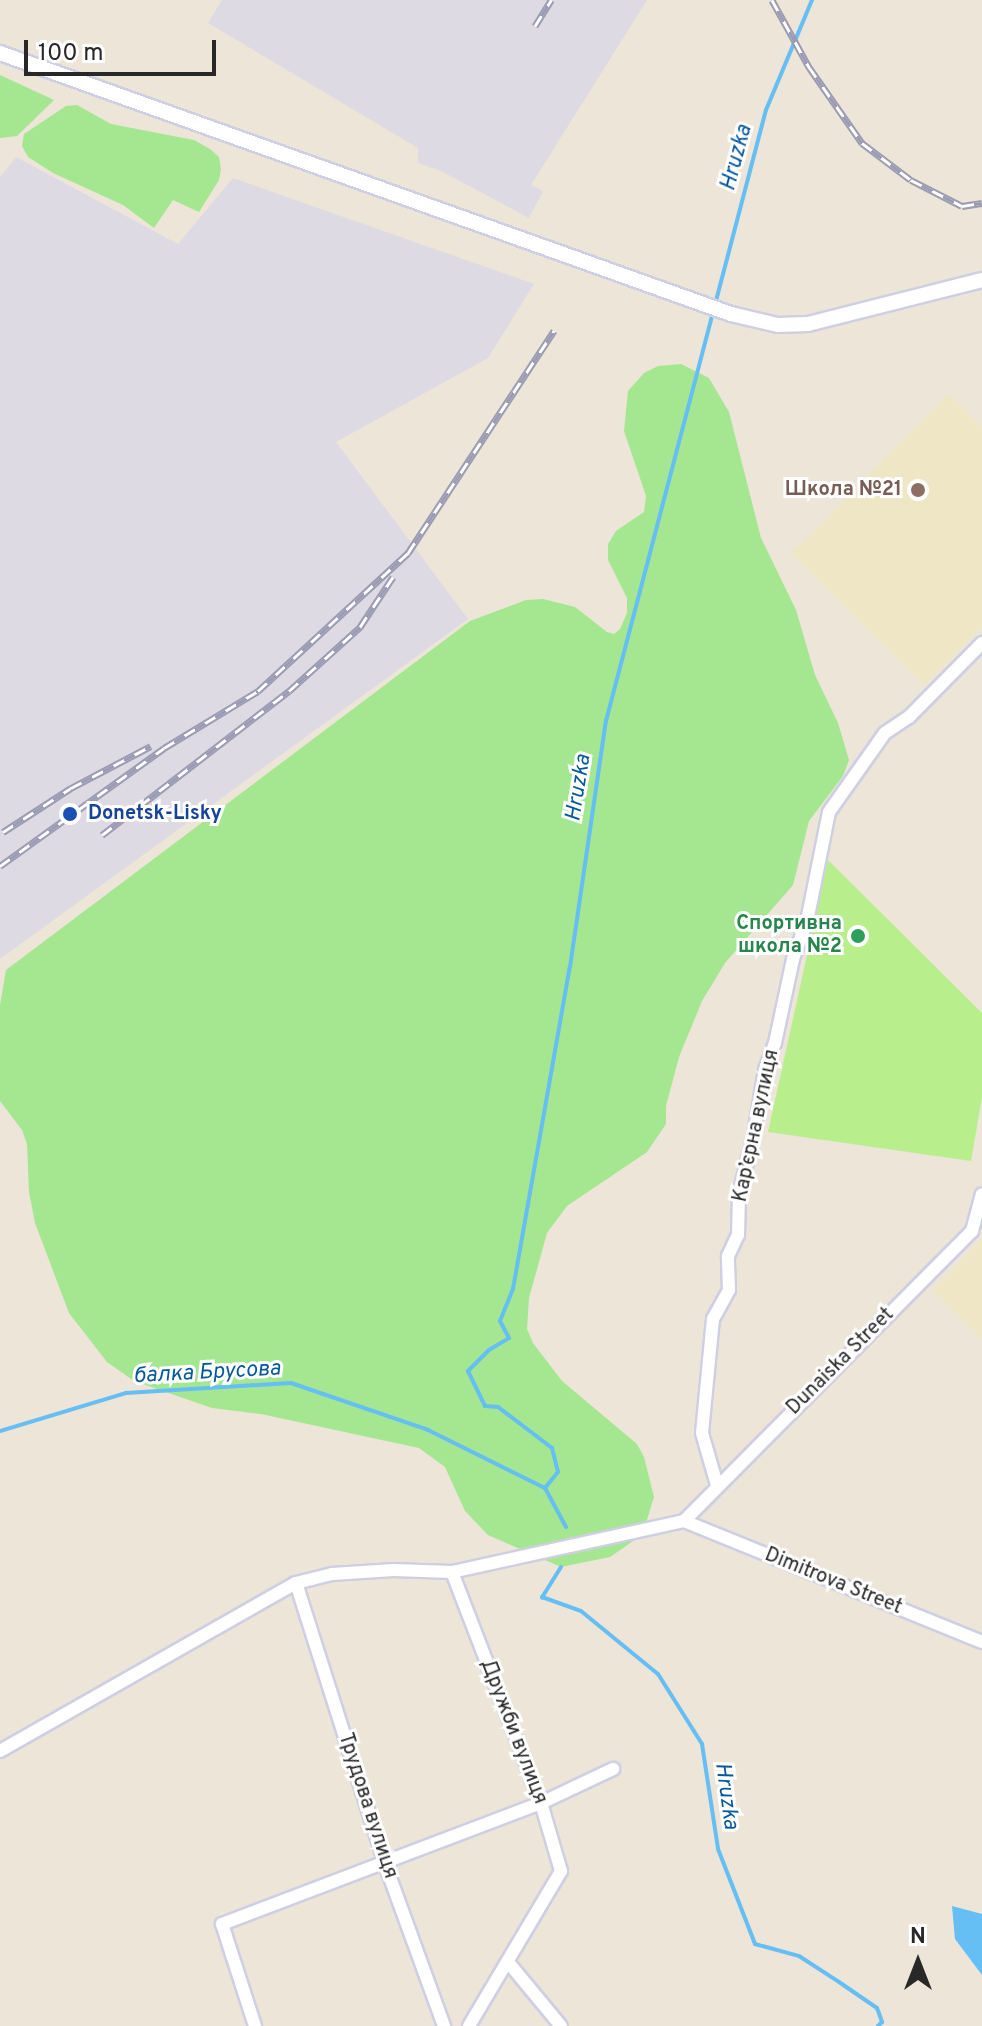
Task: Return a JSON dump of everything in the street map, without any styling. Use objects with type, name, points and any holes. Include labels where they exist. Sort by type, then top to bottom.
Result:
[{"type":"street","points":[[0,53],[731,314],[778,325],[808,324],[982,280]]},
{"type":"street","name":"Кар’єрна вулиця","points":[[717,1485],[702,1433],[713,1319],[729,1290],[728,1256],[738,1235],[739,1194],[753,1140],[765,1070],[775,1043],[793,959],[807,921],[829,812],[885,733],[909,717],[982,643]]},
{"type":"street","name":"Dunaiska Street","points":[[684,1521],[972,1231],[982,1194]]},
{"type":"street","points":[[0,1751],[296,1583],[332,1574],[394,1570],[452,1572],[684,1521]]},
{"type":"street","name":"Dimitrova Street","points":[[684,1521],[982,1642]]},
{"type":"street","name":"Дружби вулиця","points":[[452,1572],[541,1803],[561,1871],[508,1962]]},
{"type":"street","name":"Трудова вулиця","points":[[296,1583],[384,1861],[444,2026]]},
{"type":"street","points":[[255,2026],[222,1924],[541,1803],[613,1769]]},
{"type":"street","points":[[469,2026],[508,1962],[561,2026]]},
{"type":"shaded area","points":[[222,0],[647,0],[531,185],[543,191],[529,218],[441,171],[418,163],[418,148],[208,23]]},
{"type":"shaded area","points":[[16,157],[178,244],[233,178],[534,284],[488,358],[336,442],[468,619],[0,959],[0,177]]},
{"type":"shaded area","name":"Школа №21","points":[[949,394],[982,427],[982,627],[924,685],[791,553]]},
{"type":"shaded area","points":[[982,1238],[982,1340],[933,1291]]},
{"type":"green space","points":[[0,75],[54,100],[17,136],[0,138]]},
{"type":"green space","points":[[77,105],[111,124],[194,140],[210,149],[219,157],[221,169],[219,180],[199,212],[173,200],[154,228],[123,205],[53,173],[28,157],[22,146],[24,134],[66,106]]},
{"type":"green space","points":[[681,364],[709,378],[729,412],[761,538],[796,610],[815,675],[838,723],[849,760],[843,776],[809,821],[793,885],[725,963],[702,1001],[679,1057],[666,1106],[666,1124],[647,1152],[567,1206],[547,1233],[529,1298],[527,1329],[533,1343],[562,1381],[637,1444],[644,1457],[654,1497],[645,1526],[636,1539],[610,1557],[561,1567],[488,1535],[465,1511],[445,1467],[419,1448],[261,1414],[212,1408],[134,1381],[107,1362],[69,1313],[35,1223],[29,1192],[27,1144],[22,1130],[0,1101],[0,1005],[6,970],[470,621],[526,600],[543,599],[575,607],[607,632],[614,634],[620,629],[627,613],[627,598],[608,560],[608,544],[616,531],[644,512],[646,496],[624,431],[628,391],[644,373],[658,366]]},
{"type":"green space","name":"Спортивна школа №2","points":[[828,860],[982,1013],[982,1097],[971,1161],[768,1132]]},
{"type":"water","points":[[952,1906],[982,1914],[982,1975],[955,1939]]},
{"type":"waterway","name":"Hruzka","points":[[566,1527],[545,1488],[558,1472],[552,1448],[498,1407],[485,1406],[468,1371],[489,1350],[509,1338],[500,1321],[513,1289],[570,967],[606,721],[766,110],[812,0]]},
{"type":"waterway","name":"балка Брусова","points":[[0,1431],[126,1393],[291,1383],[428,1430],[545,1488]]},
{"type":"waterway","name":"Hruzka","points":[[561,1567],[542,1597],[581,1611],[658,1674],[702,1744],[718,1849],[755,1944],[799,1956],[839,1982],[877,2008],[882,2022],[878,2026]]},
{"type":"railway","points":[[535,26],[551,0]]},
{"type":"railway","points":[[772,0],[809,67],[862,143],[911,180],[962,206],[982,203]]},
{"type":"railway","points":[[0,866],[164,748],[258,691],[408,553],[554,331]]},
{"type":"railway","points":[[102,835],[289,691],[360,627],[393,577]]},
{"type":"railway","points":[[3,832],[71,788],[151,746]]},
{"type":"place","name":"Школа №21","points":[[918,490]]},
{"type":"place","name":"Donetsk-Lisky","points":[[70,814]]},
{"type":"place","name":"Спортивна школа №2","points":[[858,936]]}]
